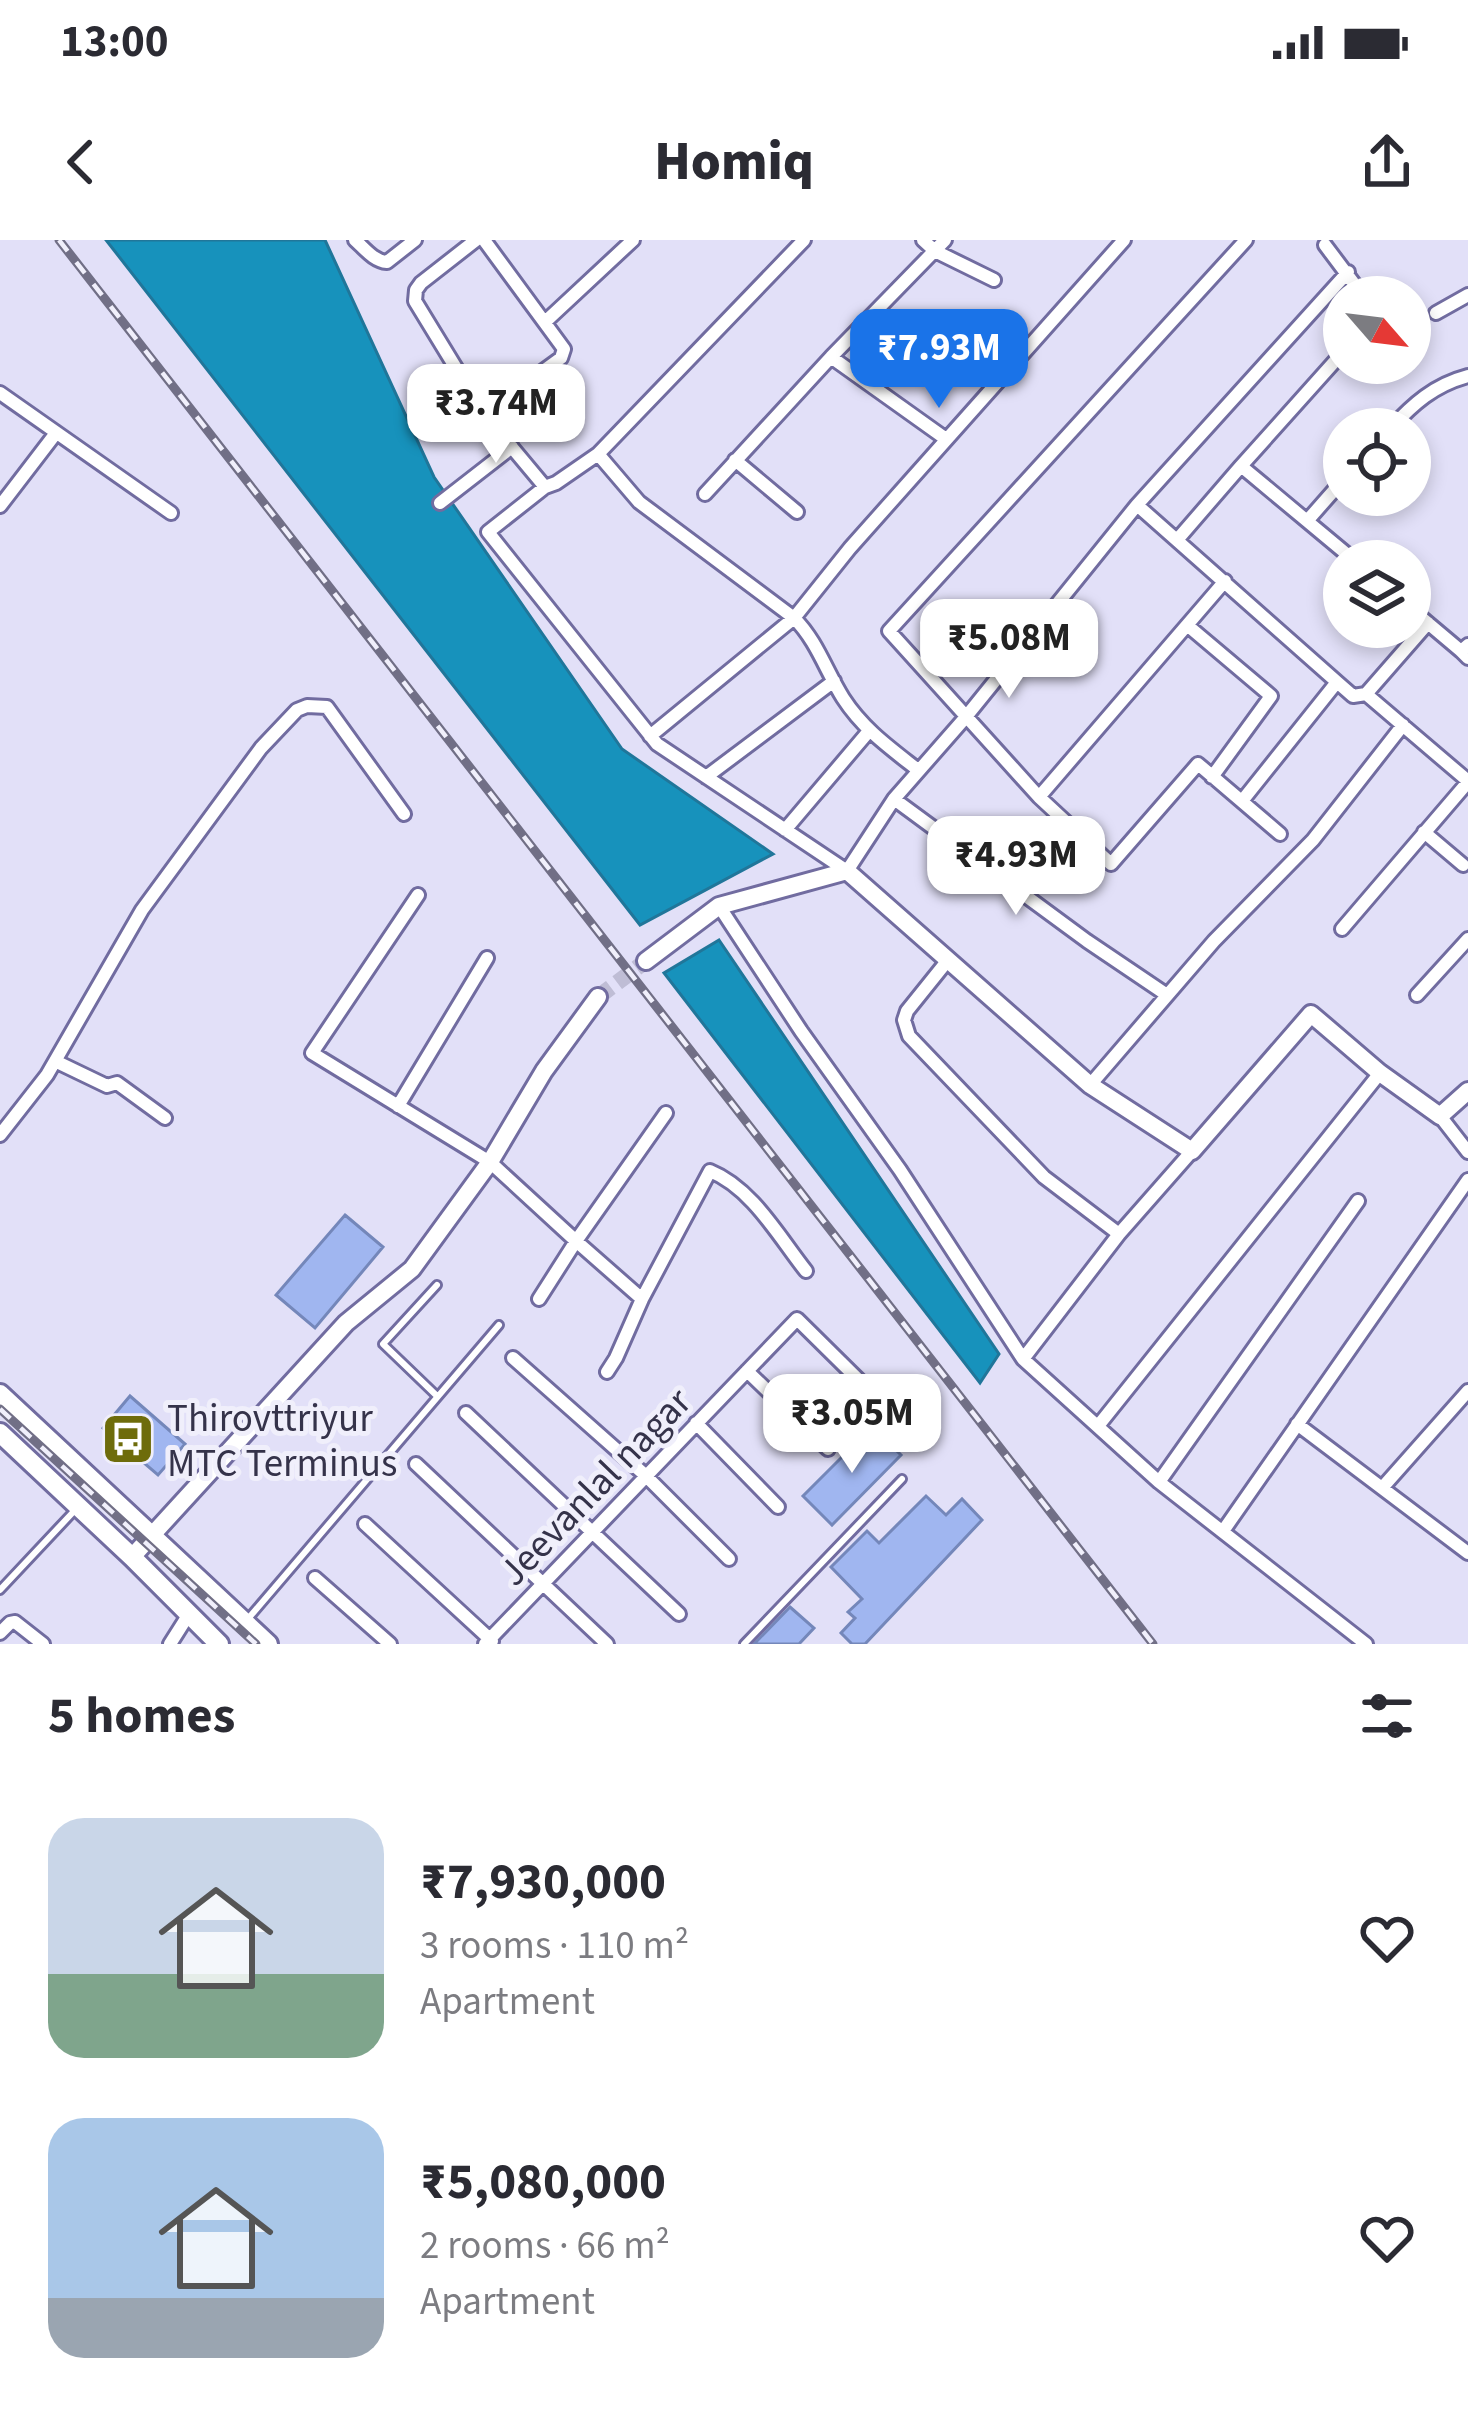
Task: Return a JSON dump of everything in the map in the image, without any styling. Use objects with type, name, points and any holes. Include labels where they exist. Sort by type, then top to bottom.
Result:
[{"type":"main road","points":[[0,1394],[268,1644]]},
{"type":"main road","points":[[0,1433],[219,1644]]},
{"type":"street","points":[[356,240],[387,262],[415,240]]},
{"type":"street","points":[[484,414],[561,358],[564,349],[480,240],[421,284],[415,301],[484,414],[545,487]]},
{"type":"street","points":[[545,322],[633,240]]},
{"type":"street","points":[[804,240],[598,454],[545,487],[488,532],[657,744],[848,871],[1090,1085],[1192,1151]]},
{"type":"street","points":[[923,240],[940,245],[994,280]]},
{"type":"street","points":[[650,736],[794,618],[850,548],[1124,240]]},
{"type":"street","points":[[1246,240],[889,631],[1039,797],[1111,864],[1198,764],[1280,834]]},
{"type":"street","points":[[705,494],[940,245]]},
{"type":"street","points":[[1325,245],[1351,276]]},
{"type":"street","points":[[646,962],[718,906],[848,871],[894,799],[1137,505],[1348,272]]},
{"type":"street","points":[[1436,313],[1468,295]]},
{"type":"street","points":[[831,357],[946,439]]},
{"type":"street","points":[[1177,540],[1323,374]]},
{"type":"street","points":[[1411,408],[1447,382],[1468,376]]},
{"type":"street","points":[[0,393],[171,513]]},
{"type":"street","points":[[0,506],[56,433]]},
{"type":"street","points":[[440,503],[512,447]]},
{"type":"street","points":[[598,454],[639,502],[808,631],[843,698],[868,731],[918,770]]},
{"type":"street","points":[[735,460],[796,512]]},
{"type":"street","points":[[1241,466],[1330,540]]},
{"type":"street","points":[[1307,520],[1323,502]]},
{"type":"street","points":[[1137,505],[1353,697],[1366,694],[1406,648]]},
{"type":"street","points":[[1039,797],[1225,581]]},
{"type":"street","points":[[1187,625],[1271,696],[1212,777]]},
{"type":"street","points":[[1431,625],[1466,652]]},
{"type":"street","points":[[706,777],[834,681]]},
{"type":"street","points":[[1242,801],[1337,682]]},
{"type":"street","points":[[1342,929],[1468,781],[1366,694]]},
{"type":"street","points":[[0,1135],[47,1075],[142,910],[261,748],[297,710],[327,707],[404,814]]},
{"type":"street","points":[[1090,1085],[1214,941],[1313,840],[1403,724]]},
{"type":"street","points":[[785,830],[868,731]]},
{"type":"street","points":[[894,799],[1167,995]]},
{"type":"street","points":[[1424,832],[1463,865]]},
{"type":"street","points":[[418,896],[312,1053],[490,1162],[642,1299]]},
{"type":"street","points":[[718,906],[1023,1359],[1159,1482],[1366,1644]]},
{"type":"street","points":[[1417,995],[1468,939]]},
{"type":"street","points":[[398,1106],[487,958]]},
{"type":"street","points":[[947,960],[907,1010],[904,1020],[909,1036],[1044,1178],[1119,1234]]},
{"type":"street","points":[[132,1557],[346,1323],[412,1269],[490,1162],[544,1071],[598,997]]},
{"type":"street","points":[[1023,1359],[1119,1234],[1311,1014],[1440,1116],[1468,1152]]},
{"type":"street","points":[[55,1061],[107,1086],[117,1083],[166,1118]]},
{"type":"street","points":[[1098,1426],[1380,1073]]},
{"type":"street","points":[[1440,1116],[1468,1091]]},
{"type":"street","points":[[539,1299],[666,1113]]},
{"type":"street","points":[[607,1372],[710,1171],[728,1179],[747,1197],[806,1271]]},
{"type":"street","points":[[1223,1531],[1468,1180]]},
{"type":"street","points":[[1159,1482],[1358,1202]]},
{"type":"street","name":"Jeevanlal nagar","points":[[490,1642],[797,1319],[878,1399]]},
{"type":"street","points":[[513,1358],[645,1475],[729,1559]]},
{"type":"street","points":[[747,1370],[828,1449]]},
{"type":"street","points":[[1382,1488],[1468,1391]]},
{"type":"street","points":[[466,1413],[680,1615]]},
{"type":"street","points":[[696,1423],[778,1507]]},
{"type":"street","points":[[1297,1424],[1467,1550]]},
{"type":"street","points":[[416,1464],[607,1644]]},
{"type":"street","points":[[365,1524],[490,1642]]},
{"type":"street","points":[[315,1578],[390,1644]]},
{"type":"street","points":[[170,1644],[189,1614]]},
{"type":"street","points":[[0,1633],[15,1622],[43,1644]]},
{"type":"lane","points":[[436,1285],[383,1344],[437,1396]]},
{"type":"lane","points":[[244,1623],[499,1325]]},
{"type":"lane","points":[[744,1644],[902,1479]]},
{"type":"lane","points":[[0,1590],[79,1506]]},
{"type":"water","points":[[106,240],[325,240],[434,477],[622,749],[773,854],[640,925]]},
{"type":"water","points":[[719,940],[999,1354],[980,1383],[664,973]]},
{"type":"building","points":[[345,1215],[383,1247],[315,1328],[276,1295]]},
{"type":"building","points":[[130,1396],[185,1444],[158,1475],[103,1428]]},
{"type":"building","points":[[872,1427],[901,1455],[832,1525],[803,1496]]},
{"type":"building","points":[[926,1496],[946,1515],[962,1499],[982,1520],[865,1644],[852,1644],[841,1633],[855,1618],[848,1612],[862,1599],[831,1567],[867,1531],[879,1543]]},
{"type":"building","points":[[790,1607],[814,1628],[799,1644],[754,1644]]},
{"type":"tunnel","points":[[598,997],[646,961]]},
{"type":"railway","points":[[59,240],[1153,1644]]},
{"type":"railway","points":[[0,1409],[256,1644]]},
{"type":"place","name":"Thirovttriyur MTC Terminus","points":[[128,1439]]}]
